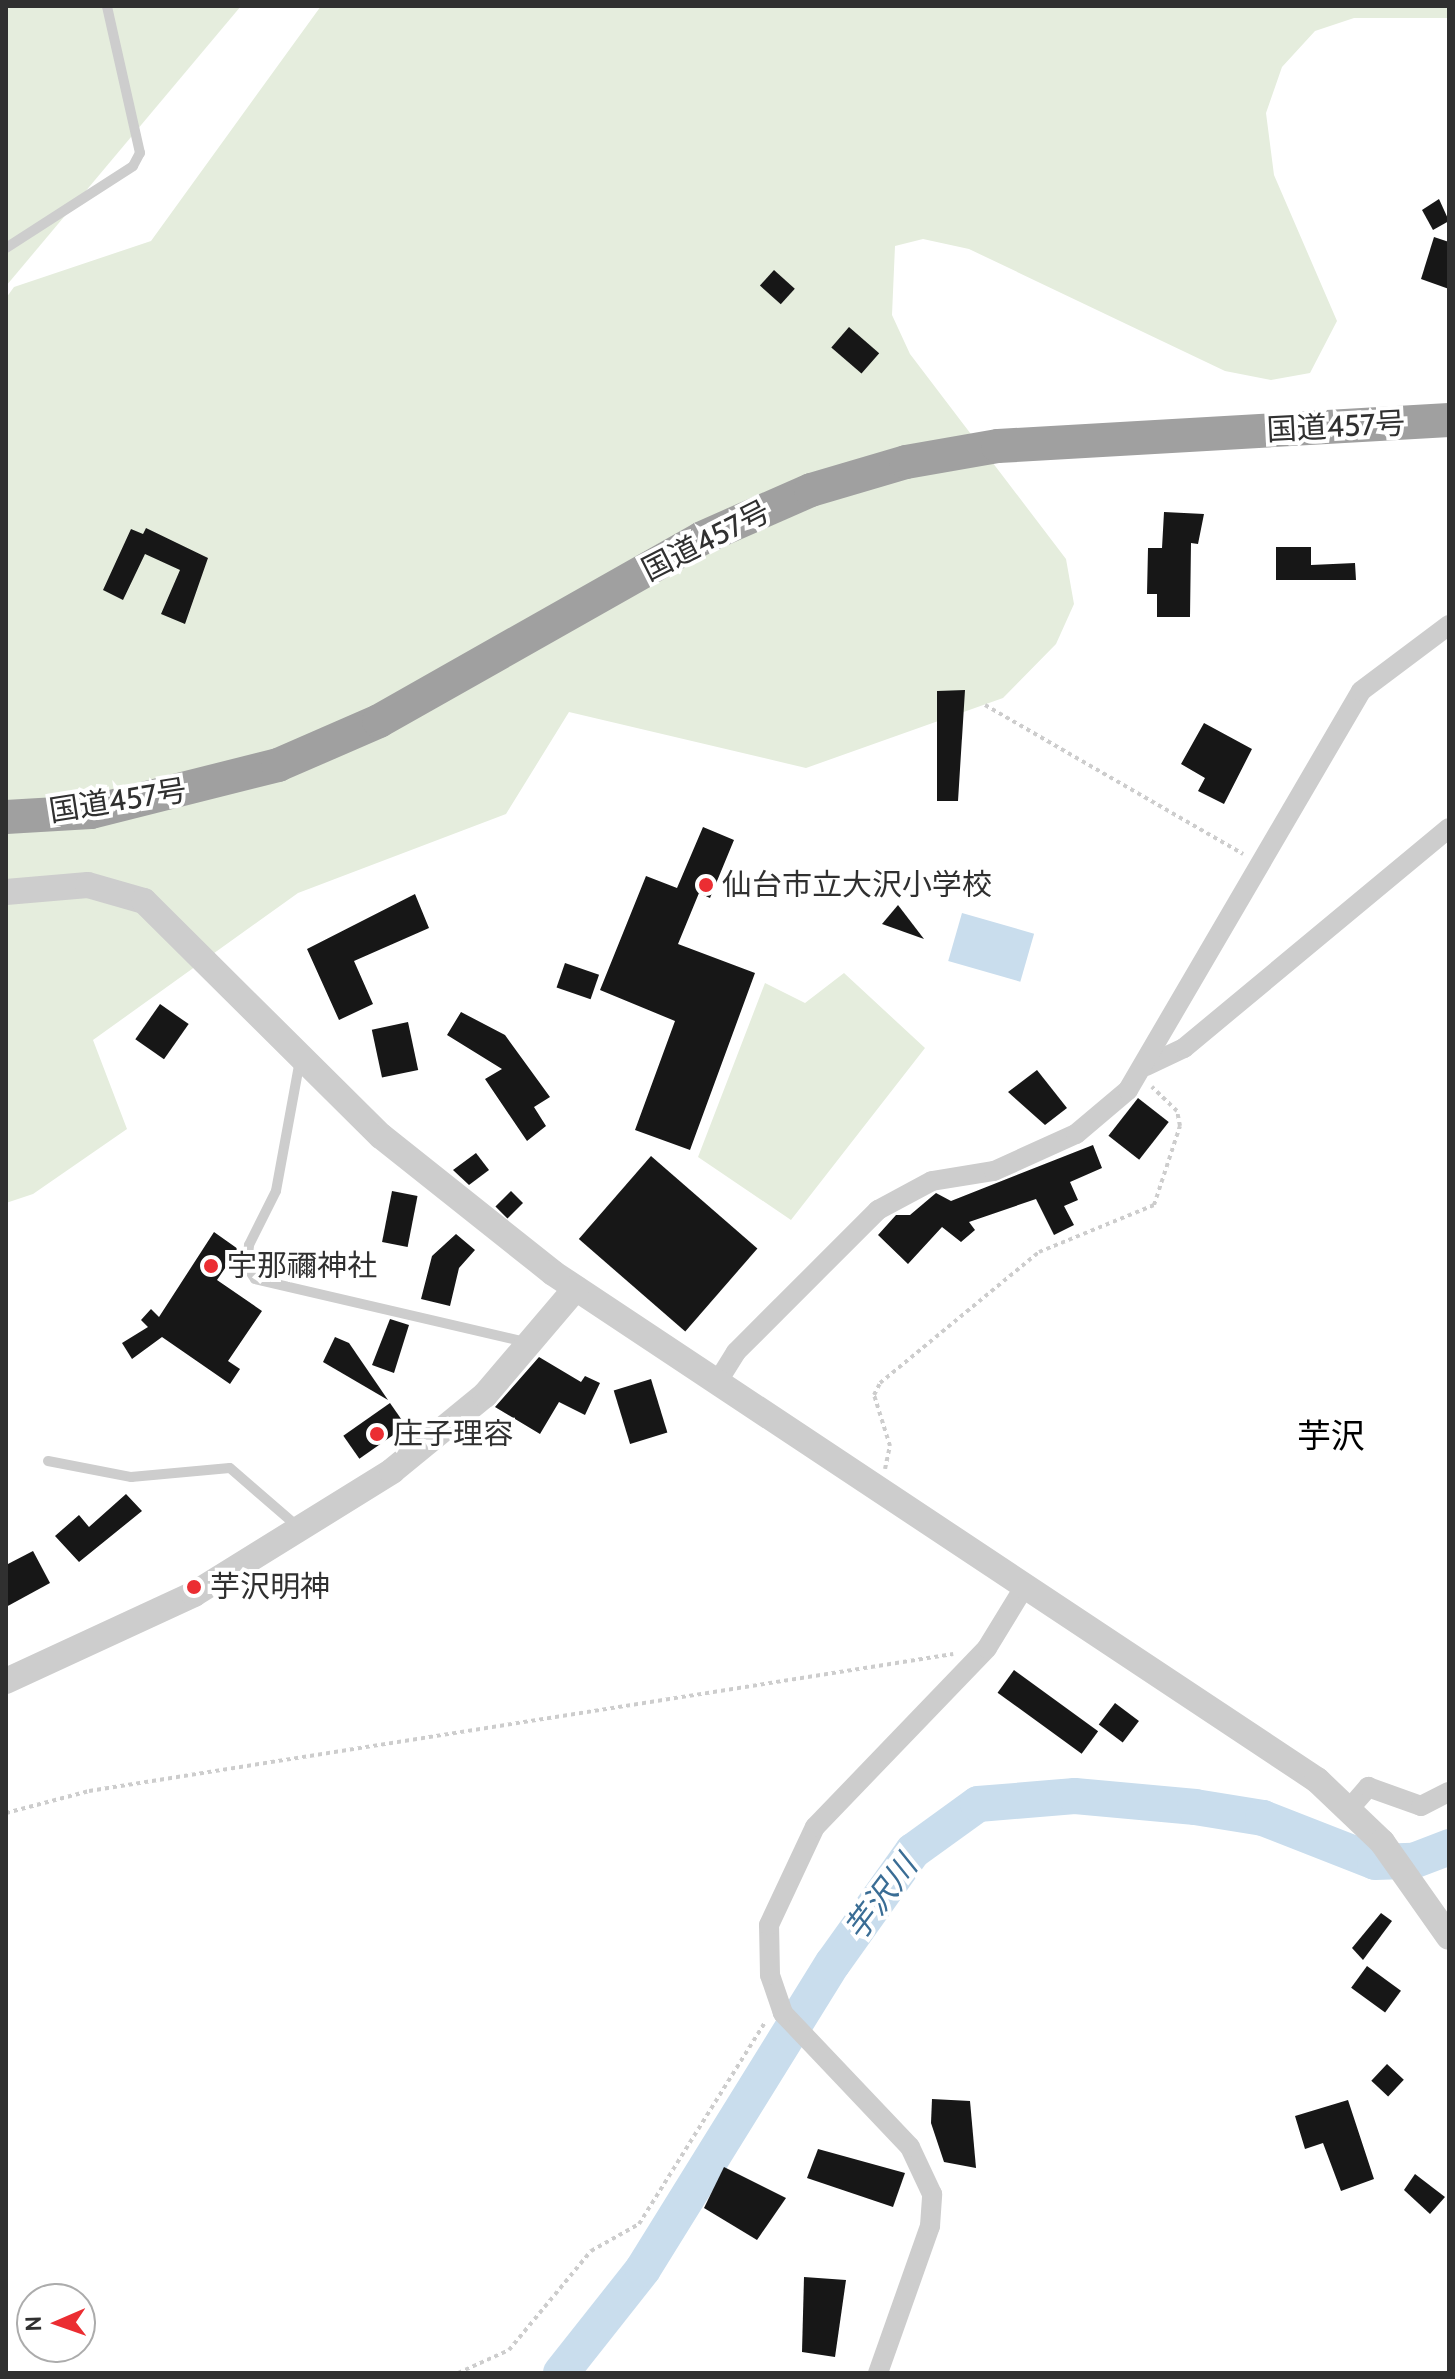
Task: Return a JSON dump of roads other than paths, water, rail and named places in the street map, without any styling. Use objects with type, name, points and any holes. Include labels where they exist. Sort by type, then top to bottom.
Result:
[{"type":"highway","name":"国道457号","points":[[6,817],[91,812],[278,765],[379,721],[702,538],[811,490],[906,462],[998,446],[1449,420]]},
{"type":"street","points":[[718,1381],[736,1352],[878,1210],[932,1181],[994,1171],[1076,1134],[1103,1115],[1146,1066],[1361,691],[1449,625]]},
{"type":"street","points":[[1146,1066],[1184,1048],[1449,828]]},
{"type":"street","points":[[6,892],[88,885],[144,901],[381,1136],[576,1288],[1023,1589],[1264,1742],[1350,1808],[1415,1883],[1449,1937]]},
{"type":"street","points":[[6,1681],[140,1623],[301,1530],[440,1438],[531,1343],[576,1288]]},
{"type":"street","points":[[878,2373],[930,2226],[932,2194],[910,2147],[812,2037],[780,2008],[769,1925],[815,1827],[987,1648],[1023,1589]]},
{"type":"street","points":[[1350,1808],[1368,1787],[1421,1806],[1449,1792]]},
{"type":"lane","points":[[6,248],[133,166],[140,153],[107,6]]},
{"type":"lane","points":[[301,1060],[276,1191],[249,1245],[247,1267],[255,1279],[531,1343]]},
{"type":"lane","points":[[48,1461],[131,1477],[230,1468],[301,1530]]},
{"type":"water","points":[[962,913],[1034,934],[1020,982],[948,961]]},
{"type":"waterway","name":"芋沢川","points":[[561,2373],[643,2269],[833,1963],[913,1851],[978,1804],[1075,1796],[1195,1807],[1263,1818],[1375,1862],[1413,1861],[1449,1847]]},
{"type":"place","name":"仙台市立大沢小学校","points":[[706,885]]},
{"type":"place","name":"宇那禰神社","points":[[211,1266]]},
{"type":"place","name":"庄子理容","points":[[377,1434]]},
{"type":"place","name":"芋沢明神","points":[[194,1587]]},
{"type":"district","name":"芋沢","points":[[1331,1437]]}]
